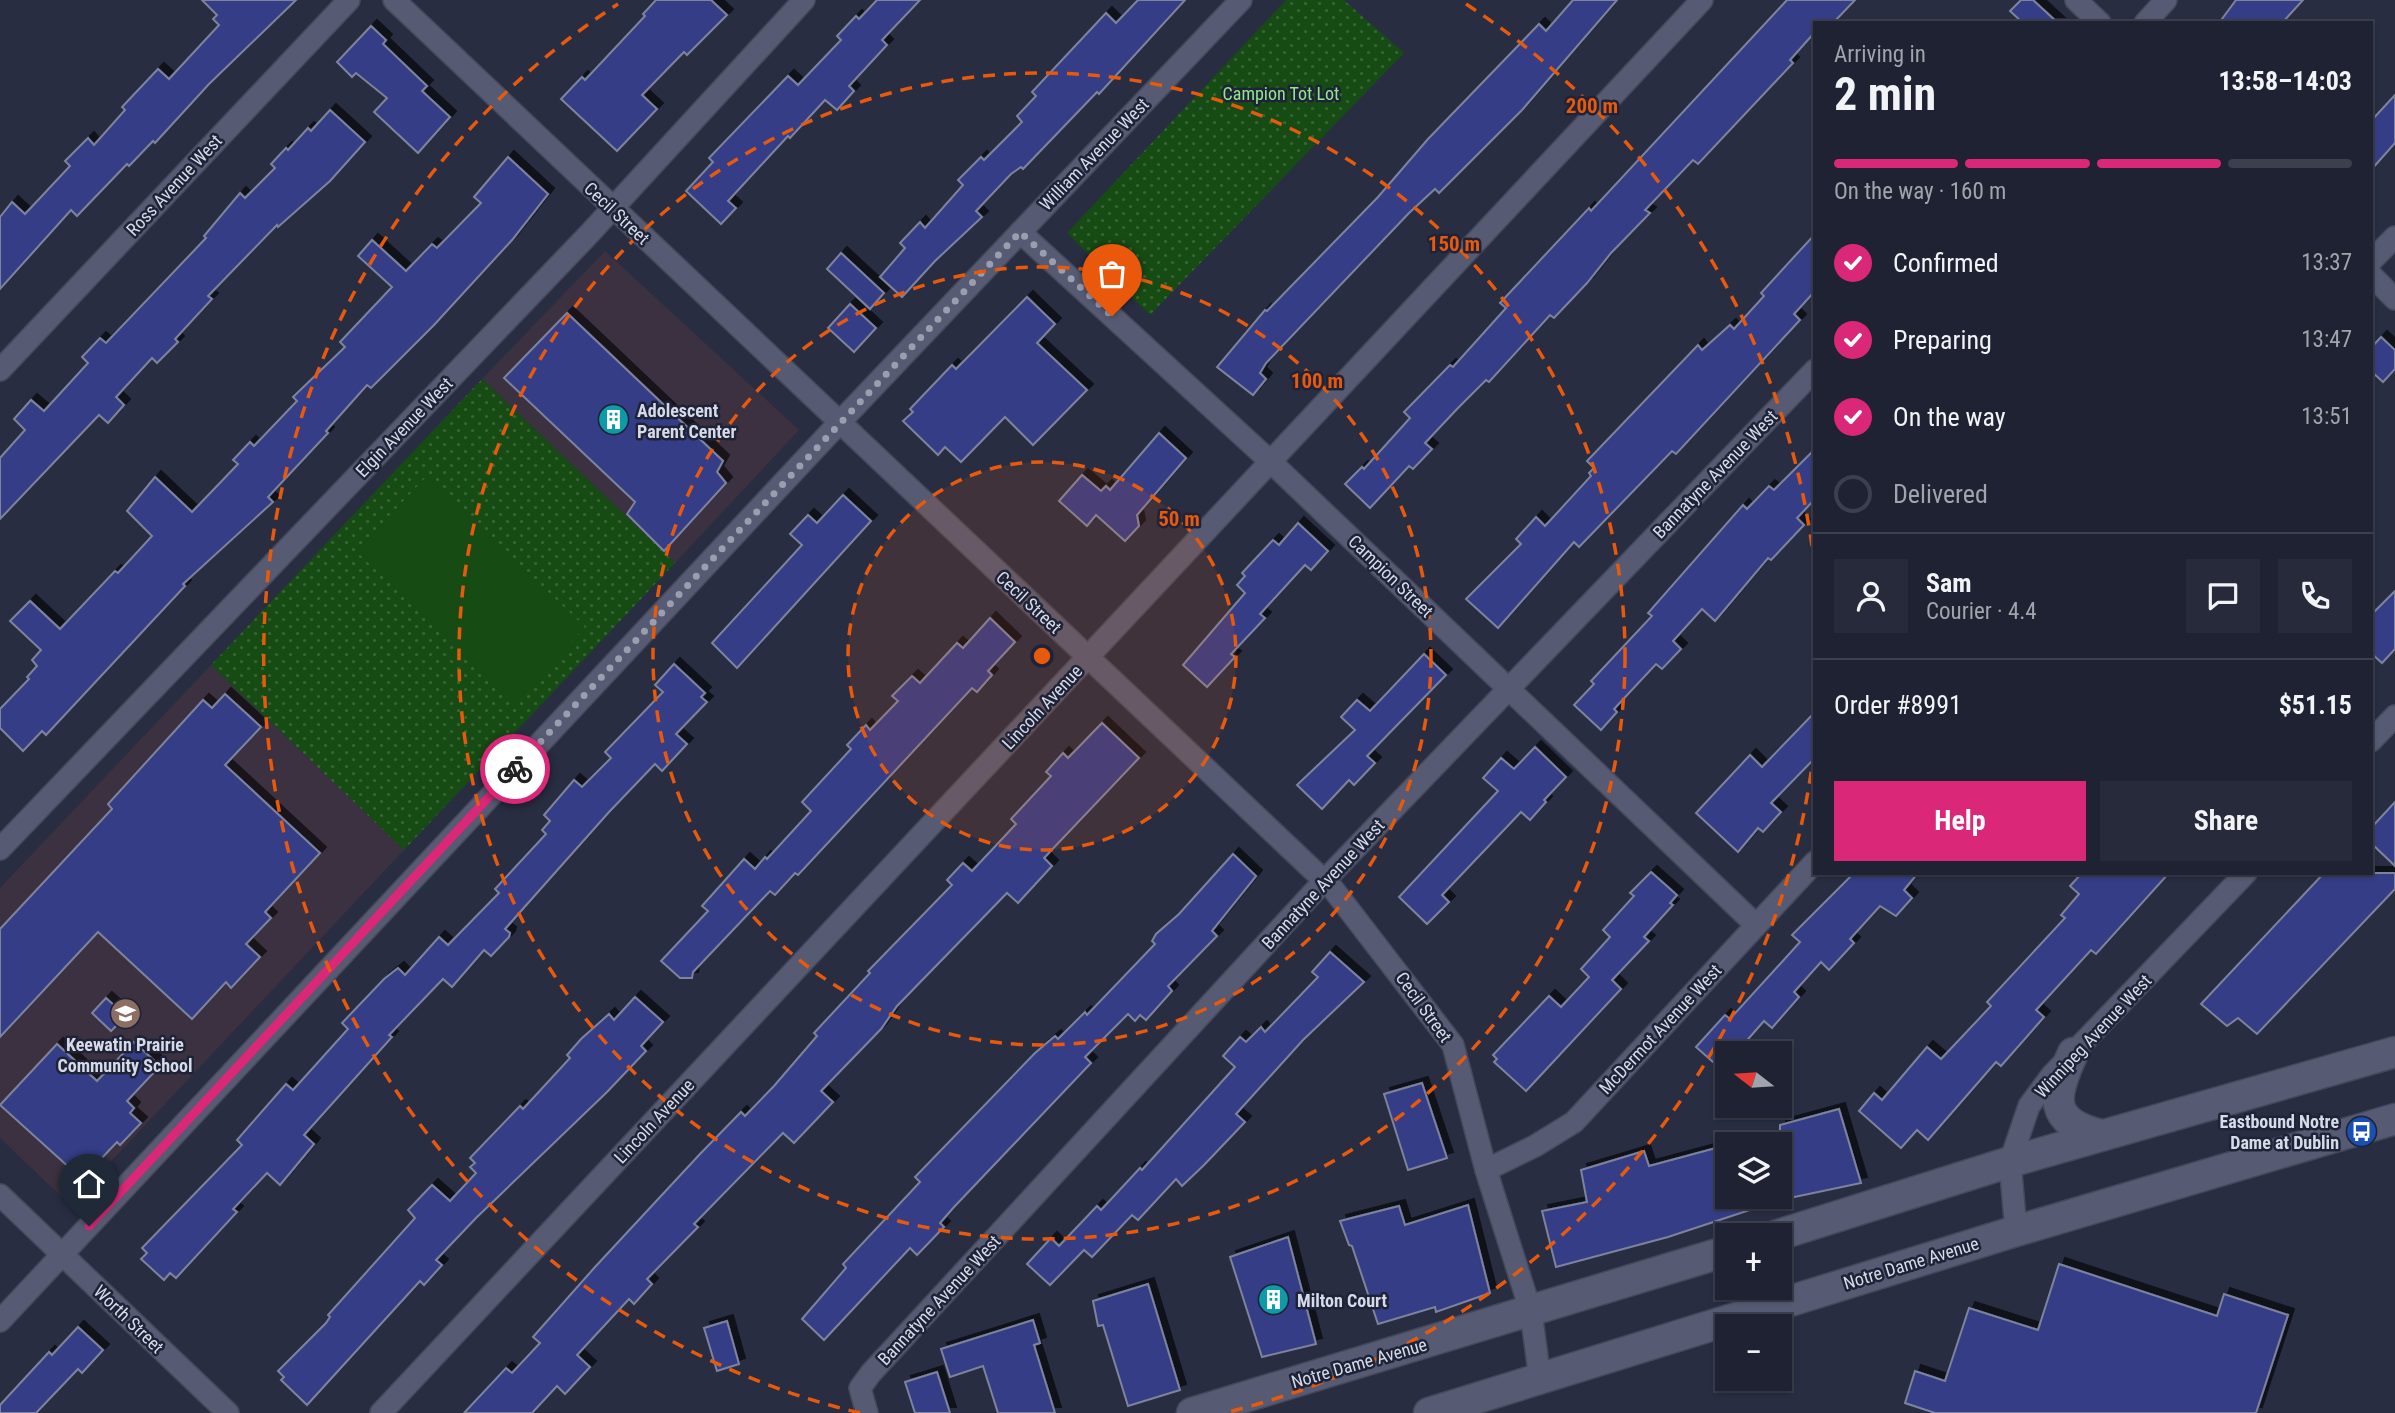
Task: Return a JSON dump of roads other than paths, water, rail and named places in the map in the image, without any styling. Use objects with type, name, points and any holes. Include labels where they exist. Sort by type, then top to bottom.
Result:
[{"type":"main road","points":[[1792,1231],[2101,1135],[2395,1052]]},
{"type":"main road","points":[[2073,1053],[2059,1083],[2057,1097],[2062,1115],[2077,1128],[2101,1135]]},
{"type":"main road","name":"Notre Dame Avenue","points":[[1429,1413],[2016,1231],[2395,1119]]},
{"type":"main road","points":[[2365,1129],[2395,1134]]},
{"type":"main road","name":"Notre Dame Avenue","points":[[1192,1413],[1248,1405],[1715,1255]]},
{"type":"street","name":"Ross Avenue West","points":[[0,370],[349,0]]},
{"type":"street","name":"Cecil Street","points":[[394,0],[1324,881],[1453,1045],[1486,1170],[1531,1312],[1540,1379]]},
{"type":"street","name":"Elgin Avenue West","points":[[0,849],[612,209],[804,0]]},
{"type":"street","name":"William Avenue West","points":[[0,1321],[839,423],[1241,0]]},
{"type":"street","name":"Lincoln Avenue","points":[[381,1413],[1702,0]]},
{"type":"street","points":[[2076,0],[2098,21]]},
{"type":"street","points":[[2147,21],[2166,0]]},
{"type":"street","name":"Campion Street","points":[[1020,232],[1271,462],[1756,925]]},
{"type":"street","points":[[2373,259],[2395,237]]},
{"type":"street","points":[[2373,277],[2395,299]]},
{"type":"street","name":"Bannatyne Avenue West","points":[[867,1413],[860,1388],[871,1373],[1324,881],[1510,691],[1813,372]]},
{"type":"street","points":[[2373,739],[2395,716]]},
{"type":"street","name":"McDermot Avenue West","points":[[1486,1170],[1535,1146],[1574,1122],[1813,864]]},
{"type":"street","name":"Winnipeg Avenue West","points":[[2016,1231],[2010,1162],[2029,1106],[2073,1053],[2244,875]]},
{"type":"street","name":"Worth Street","points":[[0,1195],[228,1413]]},
{"type":"place","name":"Adolescent Parent Center","points":[[614,420]]},
{"type":"place","name":"Keewatin Prairie Community School","points":[[125,1013]]},
{"type":"place","name":"Eastbound Notre Dame at Dublin","points":[[2362,1131]]},
{"type":"place","name":"Milton Court","points":[[1274,1300]]},
{"type":"park label","name":"Campion Tot Lot","points":[[1281,93]]}]
